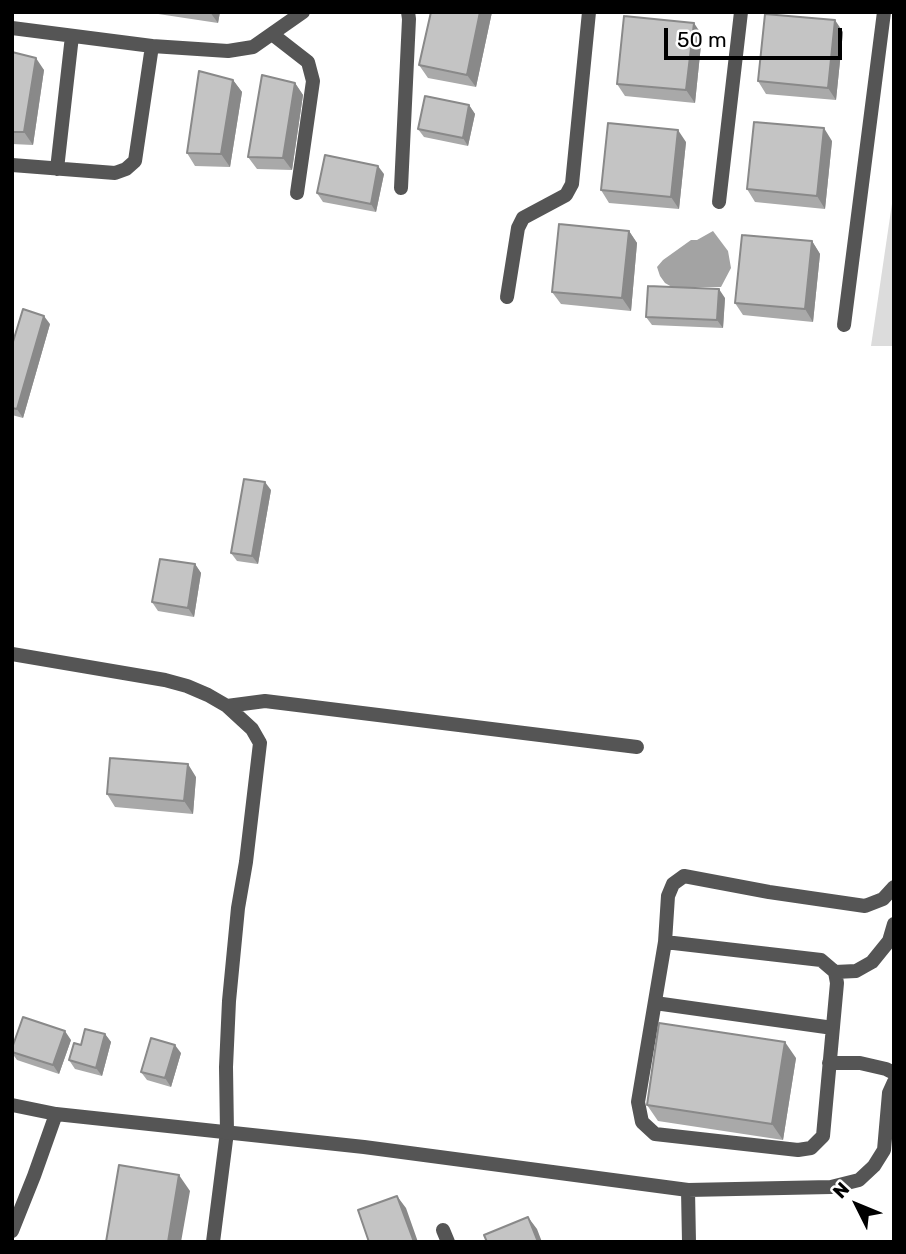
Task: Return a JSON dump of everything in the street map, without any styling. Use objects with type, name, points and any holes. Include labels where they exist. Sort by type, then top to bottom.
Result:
[{"type":"street","points":[[12,28],[152,46],[228,51],[253,47],[303,12]]},
{"type":"street","points":[[401,188],[410,19],[408,12]]},
{"type":"street","points":[[507,297],[518,228],[523,218],[566,195],[572,184],[589,12]]},
{"type":"street","points":[[719,202],[741,12]]},
{"type":"street","points":[[844,325],[884,12]]},
{"type":"street","points":[[272,34],[309,62],[313,81],[297,193]]},
{"type":"street","points":[[57,169],[72,36]]},
{"type":"street","points":[[12,164],[115,173],[126,169],[135,161],[152,46]]},
{"type":"street","points":[[12,654],[166,680],[187,686],[227,706],[252,729],[260,743],[230,990],[226,1066],[227,1132],[213,1242]]},
{"type":"street","points":[[227,706],[265,701],[637,747]]},
{"type":"street","points":[[835,972],[837,983],[823,1136],[811,1148],[798,1150],[655,1134],[642,1122],[638,1102],[666,942],[668,896],[673,884],[684,876],[865,906],[883,899],[894,887]]},
{"type":"street","points":[[666,942],[821,961],[835,972],[856,971],[872,962],[889,941],[894,924]]},
{"type":"street","points":[[655,1003],[833,1028]]},
{"type":"street","points":[[829,1063],[860,1063],[894,1073]]},
{"type":"street","points":[[12,1105],[56,1114],[364,1147],[688,1190],[831,1187],[859,1180],[874,1166],[884,1150],[889,1093],[894,1082]]},
{"type":"street","points":[[12,1231],[56,1114]]},
{"type":"street","points":[[688,1190],[688,1242]]},
{"type":"shaded area","points":[[894,190],[894,346],[871,346]]},
{"type":"shaded area","points":[[713,231],[728,251],[731,268],[721,287],[672,287],[665,283],[657,267],[663,260],[691,240],[697,240]]},
{"type":"building","points":[[431,12],[480,12],[467,75],[419,65]]},
{"type":"building","points":[[765,14],[835,20],[828,88],[758,81]]},
{"type":"building","points":[[624,16],[694,23],[686,90],[617,84]]},
{"type":"building","points":[[12,52],[36,58],[24,132],[12,132]]},
{"type":"building","points":[[199,71],[233,80],[221,154],[187,153]]},
{"type":"building","points":[[262,75],[295,83],[283,158],[248,157]]},
{"type":"building","points":[[425,96],[469,105],[463,138],[418,129]]},
{"type":"building","points":[[754,122],[824,128],[817,196],[747,189]]},
{"type":"building","points":[[608,123],[678,130],[671,197],[601,190]]},
{"type":"building","points":[[325,155],[378,166],[371,204],[317,193]]},
{"type":"building","points":[[559,224],[629,231],[622,298],[552,292]]},
{"type":"building","points":[[742,235],[812,241],[805,309],[735,303]]},
{"type":"building","points":[[648,286],[719,289],[717,320],[646,317]]},
{"type":"building","points":[[23,309],[44,316],[17,409],[12,408],[12,345]]},
{"type":"building","points":[[244,479],[265,482],[252,556],[231,553]]},
{"type":"building","points":[[160,559],[195,564],[188,608],[152,602]]},
{"type":"building","points":[[110,758],[188,764],[184,801],[107,794]]},
{"type":"building","points":[[23,1017],[65,1031],[53,1065],[12,1052]]},
{"type":"building","points":[[659,1023],[785,1042],[772,1124],[647,1105]]},
{"type":"building","points":[[85,1029],[105,1034],[96,1068],[69,1060],[74,1043],[81,1045]]},
{"type":"building","points":[[151,1038],[175,1045],[165,1078],[141,1072]]},
{"type":"building","points":[[119,1165],[179,1175],[168,1242],[106,1242]]},
{"type":"building","points":[[397,1196],[414,1242],[369,1242],[358,1210]]},
{"type":"building","points":[[528,1217],[538,1242],[487,1242],[484,1235]]}]
